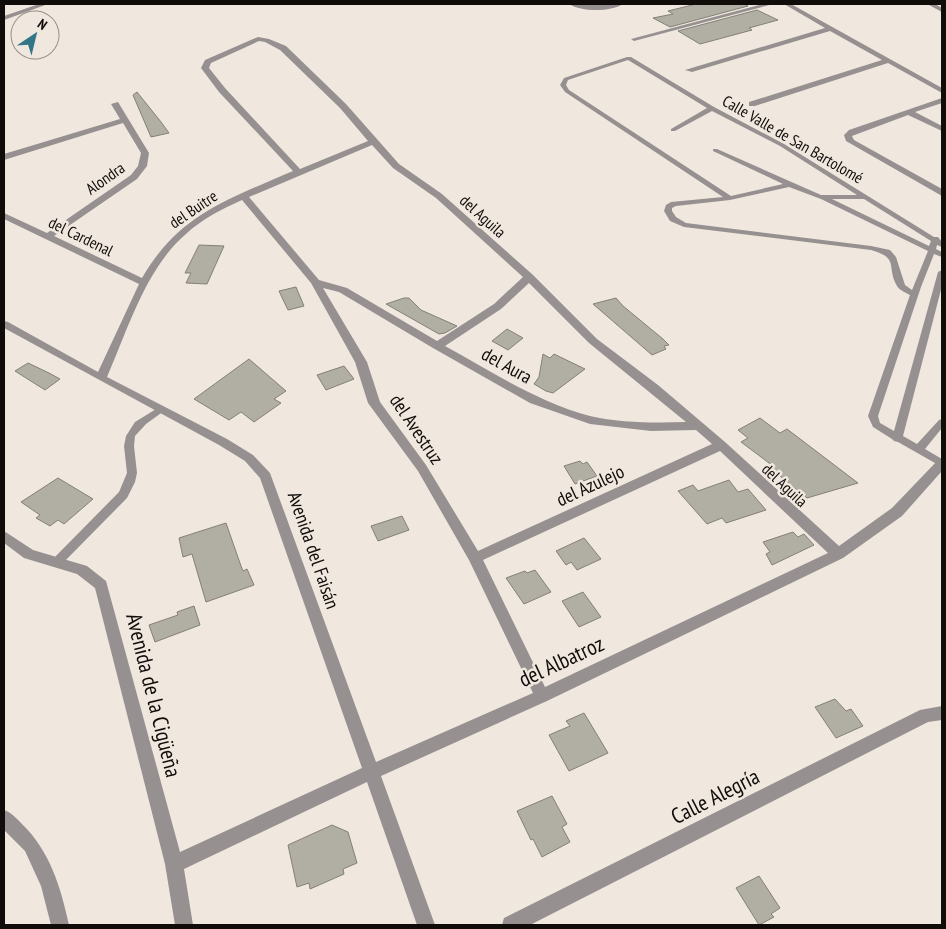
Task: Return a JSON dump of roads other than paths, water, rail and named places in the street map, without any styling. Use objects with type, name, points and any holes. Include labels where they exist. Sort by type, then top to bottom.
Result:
[{"type":"street","points":[[4,18],[45,4]]},
{"type":"street","points":[[572,4],[586,8],[601,8],[620,4]]},
{"type":"street","points":[[634,39],[770,4]]},
{"type":"street","points":[[787,4],[942,91]]},
{"type":"street","points":[[930,4],[942,10]]},
{"type":"street","points":[[689,70],[830,29]]},
{"type":"street","name":"del Aguila","points":[[298,172],[222,90],[205,68],[208,62],[258,39],[267,40],[283,48],[343,106],[373,142],[407,175],[439,196],[529,277],[593,341],[654,388],[698,426],[838,554]]},
{"type":"street","points":[[752,104],[888,61]]},
{"type":"street","points":[[942,100],[848,135],[850,142],[942,193]]},
{"type":"street","name":"Alondra","points":[[48,236],[134,177],[143,168],[145,153],[115,104]]},
{"type":"street","points":[[908,112],[942,129]]},
{"type":"street","points":[[4,157],[124,120]]},
{"type":"street","name":"del Buitre","points":[[101,378],[145,283],[160,255],[175,238],[215,209],[298,172],[373,142]]},
{"type":"street","name":"del Avestruz","points":[[243,196],[315,282],[361,362],[374,403],[422,468],[475,558],[542,696]]},
{"type":"street","name":"del Cardenal","points":[[4,216],[145,283]]},
{"type":"street","points":[[437,346],[494,311],[509,299],[529,277]]},
{"type":"street","name":"del Aura","points":[[315,282],[343,290],[437,346],[534,400],[590,420],[651,427],[698,426]]},
{"type":"street","name":"Avenida del Faisán","points":[[4,324],[101,378],[223,442],[249,458],[266,476],[426,925]]},
{"type":"street","name":"del Azulejo","points":[[475,558],[720,446]]},
{"type":"street","name":"del Albatroz","points":[[174,864],[371,772],[542,696],[838,554],[897,512],[942,464]]},
{"type":"street","name":"Avenida de la Cigüeña","points":[[4,536],[29,554],[82,570],[101,585],[174,864],[184,925]]},
{"type":"street","name":"Calle Alegría","points":[[511,925],[926,715],[942,713]]},
{"type":"street","points":[[4,818],[31,845],[50,884],[60,925]]},
{"type":"lane","name":"Calle Valle de San Bartolomé","points":[[730,198],[567,91],[563,85],[566,79],[629,58],[712,108],[782,144],[942,245]]},
{"type":"lane","points":[[673,130],[712,108]]},
{"type":"lane","points":[[715,150],[942,255]]},
{"type":"lane","points":[[790,185],[730,198],[674,204],[669,207],[668,211],[673,219],[684,225],[871,248],[886,252],[893,259],[901,286],[915,295]]},
{"type":"lane","points":[[820,197],[866,196]]},
{"type":"lane","points":[[935,239],[873,416],[876,425],[942,464]]},
{"type":"lane","points":[[897,439],[942,272]]},
{"type":"lane","points":[[56,563],[123,496],[129,485],[132,472],[129,443],[132,432],[138,425],[161,409]]},
{"type":"lane","points":[[918,450],[942,422]]}]
